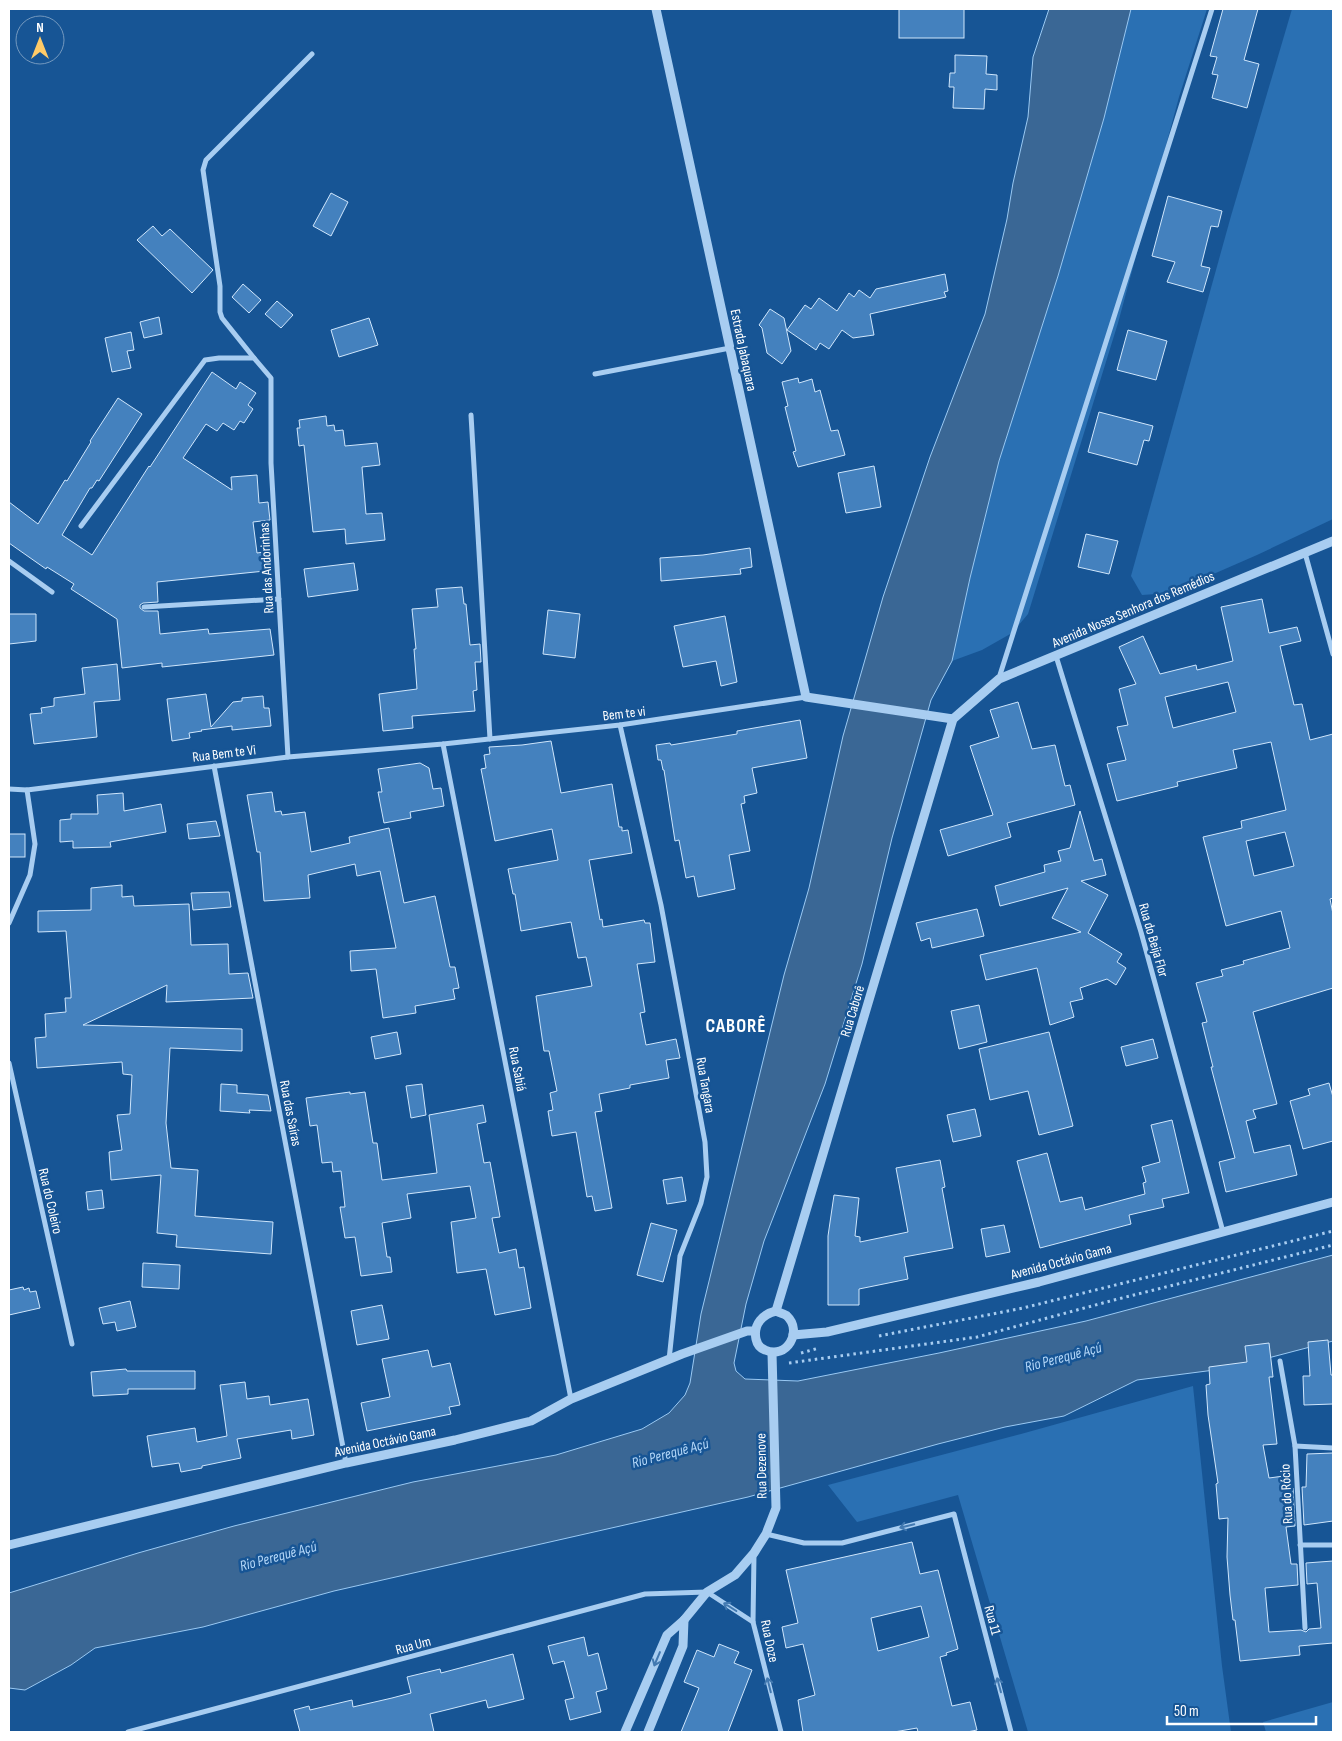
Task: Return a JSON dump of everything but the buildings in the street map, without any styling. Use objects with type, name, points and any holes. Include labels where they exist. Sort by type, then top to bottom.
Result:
[{"type":"street","name":"Estrada Jabaquara","points":[[656,9],[806,697]]},
{"type":"street","points":[[999,679],[1212,9]]},
{"type":"street","points":[[254,358],[222,318],[220,312],[220,286],[203,170],[206,160],[312,54]]},
{"type":"street","points":[[595,374],[730,348]]},
{"type":"street","points":[[80,526],[205,360],[254,358]]},
{"type":"street","name":"Rua das Andorinhas","points":[[254,358],[271,378],[271,463],[288,757]]},
{"type":"street","points":[[471,415],[490,739]]},
{"type":"street","name":"Avenida Nossa Senhora dos Remédios","points":[[954,719],[999,679],[1333,541]]},
{"type":"street","points":[[1305,553],[1333,654]]},
{"type":"street","points":[[9,561],[52,592]]},
{"type":"street","points":[[144,607],[279,599]]},
{"type":"street","name":"Rua do Beija Flor","points":[[1056,656],[1141,932],[1223,1232]]},
{"type":"street","points":[[806,697],[954,719]]},
{"type":"street","name":"Bem te vi","points":[[443,744],[620,725],[806,697]]},
{"type":"street","name":"Rua Caborê","points":[[776,1312],[954,719]]},
{"type":"street","name":"Rua Tangara","points":[[620,725],[661,905],[705,1142],[707,1176],[701,1203],[680,1256],[669,1361]]},
{"type":"street","name":"Rua Bem te Vi","points":[[9,789],[27,790],[288,757],[443,744]]},
{"type":"street","name":"Rua Sabiá","points":[[443,744],[571,1399]]},
{"type":"street","name":"Rua das Saíras","points":[[214,766],[346,1464]]},
{"type":"street","points":[[9,923],[30,875],[35,844],[27,790]]},
{"type":"street","name":"Rua do Coleiro","points":[[9,1063],[72,1344]]},
{"type":"street","name":"Avenida Octávio Gama","points":[[793,1335],[827,1332],[1039,1282],[1333,1202]]},
{"type":"street","points":[[776,1312],[787,1316],[793,1327],[793,1335],[789,1345],[782,1351],[772,1353],[761,1349],[751,1331],[761,1318],[768,1313],[776,1312]]},
{"type":"street","name":"Avenida Octávio Gama","points":[[9,1545],[531,1421],[571,1399],[669,1361],[682,1354],[751,1331]]},
{"type":"street","name":"Rua Dezenove","points":[[625,1732],[667,1635],[684,1620],[706,1592],[735,1575],[754,1553],[766,1534],[776,1508],[772,1353]]},
{"type":"street","name":"Rua do Rócio","points":[[1280,1361],[1295,1446],[1305,1628]]},
{"type":"street","points":[[1295,1446],[1333,1448]]},
{"type":"street","name":"Rua 11","points":[[766,1534],[804,1543],[842,1543],[954,1514],[1011,1732]]},
{"type":"street","points":[[1300,1545],[1333,1545]]},
{"type":"street","name":"Rua Doze","points":[[754,1553],[753,1622],[780,1732]]},
{"type":"street","points":[[706,1592],[753,1622]]},
{"type":"street","name":"Rua Um","points":[[128,1732],[645,1594],[706,1592]]},
{"type":"street","points":[[648,1732],[683,1646],[684,1620]]},
{"type":"path","points":[[873,1338],[1023,1308],[1333,1231]]},
{"type":"path","points":[[773,1366],[977,1337],[1114,1300],[1333,1245]]},
{"type":"path","points":[[796,1355],[820,1348]]},
{"type":"shaded area","points":[[1131,9],[1207,9],[1179,97],[1118,323],[1028,614],[1012,633],[982,650],[952,661],[999,461],[1058,276],[1104,118]]},
{"type":"shaded area","points":[[1292,9],[1333,9],[1333,519],[1170,593],[1142,595],[1131,576],[1231,216]]},
{"type":"shaded area","points":[[1193,1386],[1222,1666],[1231,1732],[1028,1732],[958,1495],[857,1522],[828,1485]]},
{"type":"shaded area","points":[[1333,1702],[1333,1732],[1266,1732],[1263,1722]]},
{"type":"water","name":"Rio Perequê Açú","points":[[1049,9],[1131,9],[1104,118],[1058,276],[999,461],[952,661],[931,700],[892,838],[862,964],[825,1084],[764,1241],[746,1304],[734,1363],[736,1371],[745,1379],[798,1381],[1086,1321],[1333,1255],[1333,1341],[1230,1368],[1137,1380],[1064,1416],[1005,1427],[938,1444],[748,1497],[334,1591],[203,1627],[95,1648],[71,1665],[25,1690],[9,1688],[9,1593],[138,1553],[234,1526],[413,1482],[556,1455],[642,1429],[669,1413],[685,1395],[690,1383],[701,1314],[784,975],[809,888],[843,736],[883,597],[930,457],[985,314],[1028,117],[1033,57]]},
{"type":"district","name":"CABORÊ","points":[[736,1025]]}]
